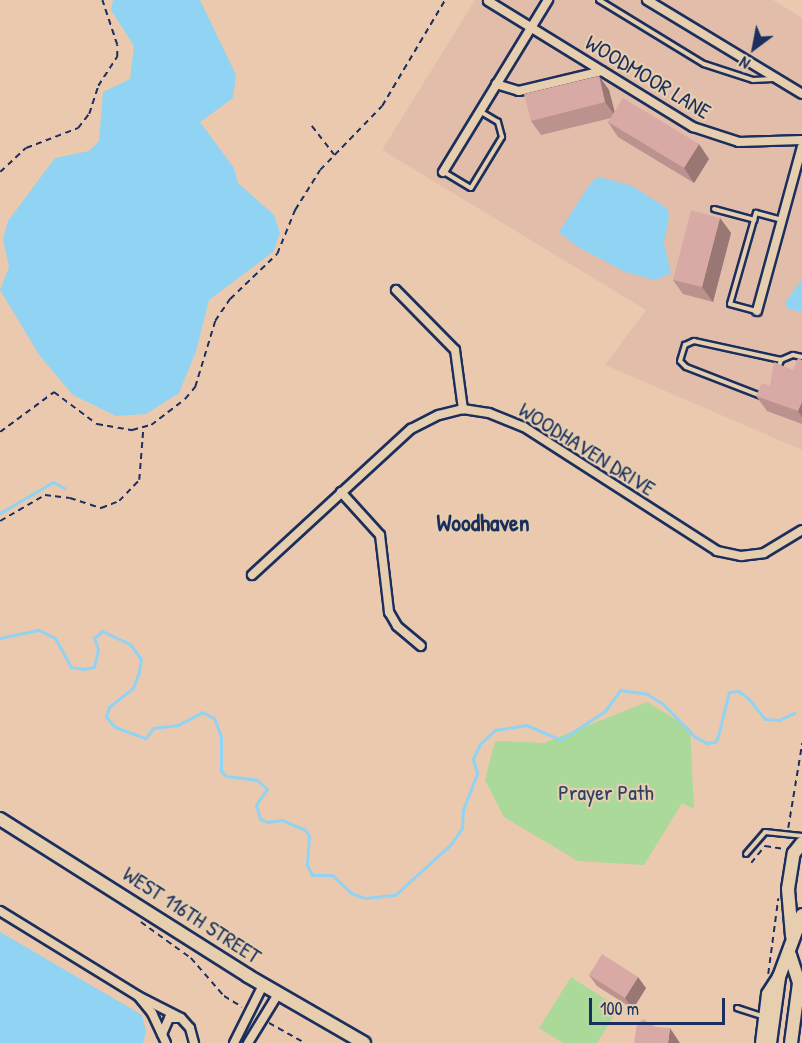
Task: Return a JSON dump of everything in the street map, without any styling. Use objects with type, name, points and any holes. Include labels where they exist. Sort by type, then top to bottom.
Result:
[{"type":"main road","name":"WEST 116TH STREET","points":[[0,819],[263,985],[364,1043]]},
{"type":"main road","points":[[793,940],[788,889],[794,853],[802,843]]},
{"type":"main road","points":[[770,1043],[769,1018],[773,978],[790,955],[802,915]]},
{"type":"main road","points":[[790,955],[799,982],[791,1043]]},
{"type":"main road","points":[[762,1043],[769,1018]]},
{"type":"street","points":[[443,172],[548,0]]},
{"type":"street","points":[[647,0],[802,94]]},
{"type":"street","name":"WOODMOOR LANE","points":[[488,1],[693,126],[719,138],[759,143],[802,140]]},
{"type":"street","points":[[496,84],[519,91],[602,71]]},
{"type":"street","points":[[757,311],[802,147]]},
{"type":"street","points":[[396,290],[455,350],[463,409]]},
{"type":"street","name":"WOODHAVEN DRIVE","points":[[252,575],[411,429],[439,415],[463,409],[489,413],[517,423],[717,551],[741,556],[764,553],[802,530]]},
{"type":"street","points":[[341,492],[380,535],[389,612],[397,626],[421,646]]},
{"type":"street","points":[[0,911],[138,996],[181,1018],[190,1028],[194,1043]]},
{"type":"street","points":[[234,1043],[263,985]]},
{"type":"street","points":[[248,1043],[278,994]]},
{"type":"street","points":[[138,996],[152,1012],[164,1040]]},
{"type":"street","points":[[164,1040],[165,1022],[181,1018]]},
{"type":"lane","points":[[599,0],[704,64],[753,81],[777,79]]},
{"type":"lane","points":[[443,172],[471,188],[502,137],[498,122],[480,111]]},
{"type":"lane","points":[[714,209],[755,220]]},
{"type":"lane","points":[[757,311],[730,304],[756,213],[783,220]]},
{"type":"lane","points":[[767,392],[764,396],[748,394],[686,367],[680,360],[685,345],[694,341],[781,360],[793,355],[802,357]]},
{"type":"lane","points":[[775,374],[781,360]]},
{"type":"lane","points":[[779,365],[785,369]]},
{"type":"lane","points":[[746,854],[765,832],[802,836]]},
{"type":"lane","points":[[737,1008],[769,1018]]},
{"type":"path","points":[[0,172],[26,148],[78,128],[89,114],[98,86],[117,57],[117,45],[102,0]]},
{"type":"path","points":[[0,432],[54,392],[97,424],[143,429],[170,413],[195,387],[215,321],[230,298],[277,254],[295,210],[334,155],[382,106],[445,0]]},
{"type":"path","points":[[312,126],[334,155]]},
{"type":"path","points":[[0,521],[45,495],[70,498],[101,508],[119,501],[139,480],[143,429]]},
{"type":"path","points":[[789,821],[802,743]]},
{"type":"path","points":[[751,863],[765,846],[778,846],[784,852]]},
{"type":"path","points":[[773,978],[779,888]]},
{"type":"path","points":[[136,919],[191,958],[225,996],[249,1011]]},
{"type":"path","points":[[262,1020],[305,1043]]},
{"type":"shaded area","points":[[475,0],[773,0],[802,18],[802,450],[605,365],[646,310],[382,150]]},
{"type":"green space","name":"Prayer Path","points":[[647,702],[690,728],[694,809],[682,803],[644,865],[578,861],[504,817],[485,780],[495,741],[544,743]]},
{"type":"green space","points":[[571,977],[619,1008],[597,1043],[563,1043],[539,1028]]},
{"type":"water","points":[[113,0],[200,0],[236,75],[233,98],[200,122],[234,168],[238,183],[274,215],[280,233],[273,252],[209,300],[196,351],[179,393],[146,414],[116,416],[73,395],[40,356],[0,290],[9,267],[3,239],[8,221],[55,158],[89,151],[99,141],[103,92],[130,79],[134,46],[111,10]]},
{"type":"water","points":[[600,177],[632,186],[667,208],[669,217],[664,243],[671,273],[655,280],[625,272],[578,247],[559,232],[592,181]]},
{"type":"water","points":[[802,279],[802,312],[788,309],[785,303]]},
{"type":"water","points":[[0,932],[142,1015],[146,1032],[143,1043],[0,1043]]},
{"type":"building","points":[[599,76],[605,102],[531,121],[524,94]]},
{"type":"building","points":[[623,98],[699,144],[684,168],[608,122]]},
{"type":"building","points":[[691,210],[720,218],[702,287],[673,280]]},
{"type":"building","points":[[798,358],[802,360],[802,402],[798,411],[756,396],[762,383],[770,386],[774,362],[793,370]]},
{"type":"building","points":[[602,954],[638,977],[625,998],[589,975]]},
{"type":"building","points":[[643,1019],[656,1027],[670,1028],[668,1043],[634,1043],[637,1024]]},
{"type":"waterway","points":[[0,513],[53,482],[64,488]]},
{"type":"waterway","points":[[0,638],[39,630],[55,638],[71,667],[83,669],[94,667],[98,649],[94,638],[102,631],[130,644],[141,659],[139,672],[133,688],[109,707],[106,717],[115,727],[146,738],[153,728],[178,725],[202,712],[214,718],[221,736],[221,771],[226,776],[257,780],[267,789],[256,805],[260,819],[268,822],[282,820],[305,830],[309,836],[307,865],[312,875],[332,875],[351,893],[365,898],[395,895],[451,844],[462,828],[463,810],[477,773],[473,759],[480,744],[495,730],[526,725],[561,740],[605,711],[620,690],[647,694],[663,704],[695,737],[707,743],[715,742],[718,736],[729,692],[738,691],[748,698],[765,719],[779,720],[794,713]]},
{"type":"district","name":"Woodhaven","points":[[483,523]]}]
